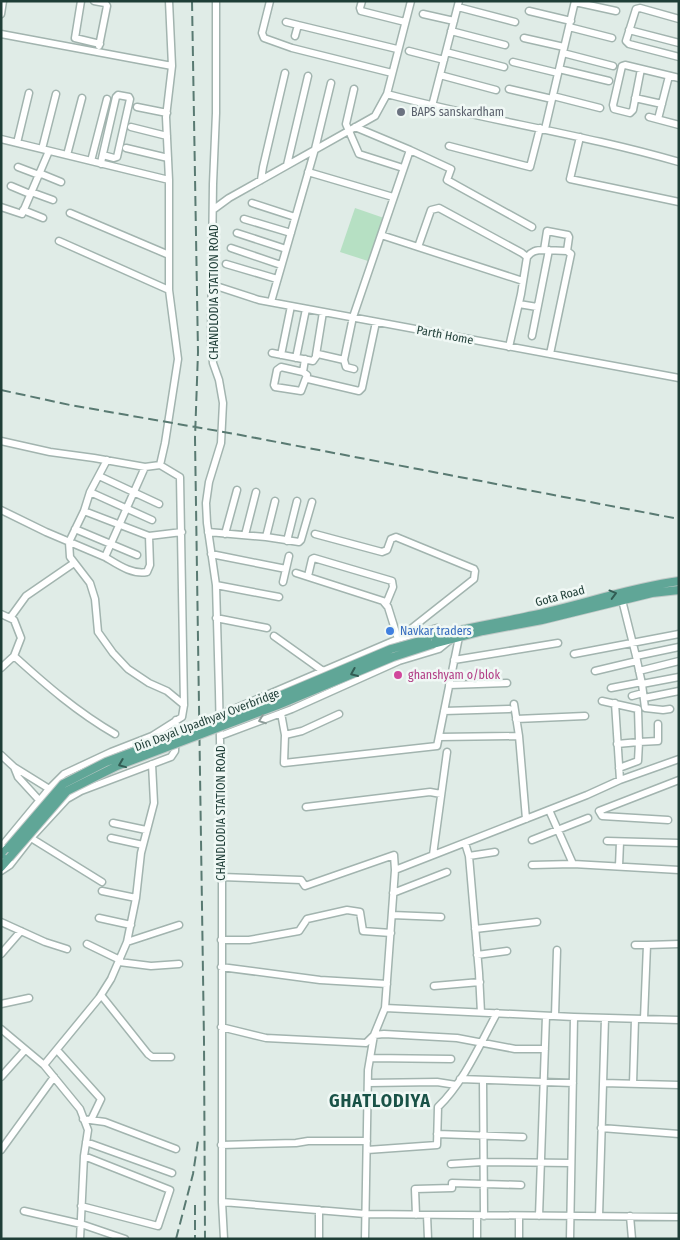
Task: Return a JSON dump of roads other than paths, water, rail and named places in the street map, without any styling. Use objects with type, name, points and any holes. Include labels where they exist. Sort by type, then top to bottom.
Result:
[{"type":"main road","name":"Gota Road","points":[[452,636],[651,585],[679,581]]},
{"type":"main road","name":"Gota Road","points":[[452,636],[542,620],[652,593],[679,590]]},
{"type":"main road","name":"Din Dayal Upadhyay Overbridge","points":[[1,869],[5,856],[4,847],[63,784],[106,762],[258,705],[391,649],[452,636]]},
{"type":"main road","name":"Din Dayal Upadhyay Overbridge","points":[[5,856],[67,791],[117,766],[278,705],[430,642]]},
{"type":"street","points":[[1,14],[3,1]]},
{"type":"street","points":[[81,1],[75,38],[100,44]]},
{"type":"street","points":[[94,1],[105,3],[107,6],[98,52]]},
{"type":"street","points":[[160,465],[178,359],[169,290],[167,113],[172,66],[169,1]]},
{"type":"street","name":"CHANDLODIA STATION ROAD","points":[[216,1],[211,342],[213,363],[219,380],[223,403],[221,443],[209,482],[206,504],[216,585],[220,715],[222,877],[221,1145],[224,1239]]},
{"type":"street","points":[[270,1],[262,33],[264,38],[292,48],[392,73]]},
{"type":"street","points":[[362,1],[360,8],[362,10],[405,22]]},
{"type":"street","points":[[214,209],[229,198],[375,116],[387,94],[397,49],[411,1]]},
{"type":"street","points":[[449,146],[530,167],[552,98],[575,2],[616,11]]},
{"type":"street","points":[[432,106],[458,4],[515,22]]},
{"type":"street","points":[[679,18],[640,8],[636,9],[626,41],[628,44],[679,57]]},
{"type":"street","points":[[529,11],[612,38]]},
{"type":"street","points":[[423,14],[454,21]]},
{"type":"street","points":[[286,22],[397,49]]},
{"type":"street","points":[[295,36],[298,25]]},
{"type":"street","points":[[629,30],[679,43]]},
{"type":"street","points":[[451,31],[505,44]]},
{"type":"street","points":[[1,34],[172,66]]},
{"type":"street","points":[[524,38],[613,66]]},
{"type":"street","points":[[409,50],[444,60]]},
{"type":"street","points":[[446,52],[504,67]]},
{"type":"street","points":[[513,62],[609,81]]},
{"type":"street","points":[[641,69],[631,112],[614,109],[613,105],[622,66],[625,65],[679,78]]},
{"type":"street","points":[[261,180],[285,73]]},
{"type":"street","points":[[440,75],[496,90]]},
{"type":"street","points":[[287,165],[308,76]]},
{"type":"street","points":[[658,120],[669,76]]},
{"type":"street","points":[[271,302],[315,149],[331,84]]},
{"type":"street","points":[[354,89],[346,120],[348,131],[359,154],[404,168]]},
{"type":"street","points":[[509,89],[600,108]]},
{"type":"street","points":[[18,143],[29,93]]},
{"type":"street","points":[[42,149],[56,94]]},
{"type":"street","points":[[387,94],[432,106],[645,152],[679,162]]},
{"type":"street","points":[[101,164],[103,155],[116,97],[118,95],[129,97],[116,157],[103,155]]},
{"type":"street","points":[[67,156],[82,98]]},
{"type":"street","points":[[635,98],[662,104]]},
{"type":"street","points":[[91,161],[107,99]]},
{"type":"street","points":[[137,107],[167,113]]},
{"type":"street","points":[[649,117],[679,125]]},
{"type":"street","points":[[131,127],[167,136]]},
{"type":"street","points":[[355,127],[451,169],[447,180],[532,228]]},
{"type":"street","points":[[580,137],[570,179],[679,202]]},
{"type":"street","points":[[1,139],[169,180]]},
{"type":"street","points":[[126,148],[168,158]]},
{"type":"street","points":[[354,369],[346,368],[344,360],[353,317],[410,150]]},
{"type":"street","points":[[1,207],[22,214],[49,151]]},
{"type":"street","points":[[18,167],[61,182]]},
{"type":"street","points":[[308,172],[393,197]]},
{"type":"street","points":[[11,186],[53,200]]},
{"type":"street","points":[[252,203],[295,217]]},
{"type":"street","points":[[418,246],[431,210],[439,208],[522,252],[527,257]]},
{"type":"street","points":[[23,210],[43,218]]},
{"type":"street","points":[[70,213],[169,255]]},
{"type":"street","points":[[244,219],[291,233]]},
{"type":"street","points":[[532,336],[547,250],[546,232],[549,231],[569,237],[567,251]]},
{"type":"street","points":[[237,233],[286,249]]},
{"type":"street","points":[[381,235],[523,281]]},
{"type":"street","points":[[59,241],[169,290]]},
{"type":"street","points":[[231,248],[282,265]]},
{"type":"street","points":[[509,346],[527,257],[536,250],[567,251],[571,254],[550,354]]},
{"type":"street","points":[[226,264],[277,279]]},
{"type":"street","name":"Parth Home","points":[[213,285],[258,300],[679,378]]},
{"type":"street","points":[[519,304],[537,307]]},
{"type":"street","points":[[281,355],[290,306]]},
{"type":"street","points":[[296,358],[306,309]]},
{"type":"street","points":[[272,353],[313,361],[316,356],[323,312]]},
{"type":"street","points":[[308,379],[359,391],[362,388],[376,322]]},
{"type":"street","points":[[316,356],[318,354],[344,360]]},
{"type":"street","points":[[303,372],[306,359]]},
{"type":"street","points":[[281,367],[303,372],[307,375],[302,391],[275,387],[274,385],[277,370],[281,367]]},
{"type":"street","points":[[1,441],[50,452],[145,467],[160,465],[180,478],[184,705],[182,716],[152,736],[110,752],[64,774],[39,800],[4,847]]},
{"type":"street","points":[[108,460],[90,492],[84,511],[69,542],[70,557],[90,583],[95,599],[98,632],[113,653],[128,669],[149,684],[167,691],[184,705]]},
{"type":"street","points":[[105,557],[145,467]]},
{"type":"street","points":[[99,476],[159,504]]},
{"type":"street","points":[[225,534],[237,490]]},
{"type":"street","points":[[90,492],[126,510],[152,520]]},
{"type":"street","points":[[245,535],[256,492]]},
{"type":"street","points":[[266,537],[276,501]]},
{"type":"street","points":[[287,541],[297,501]]},
{"type":"street","points":[[208,532],[266,537],[297,543],[301,540],[312,502]]},
{"type":"street","points":[[1,510],[105,557],[124,569],[137,572],[147,572],[150,565],[149,536]]},
{"type":"street","points":[[84,511],[149,536],[182,532]]},
{"type":"street","points":[[75,529],[136,555]]},
{"type":"street","points":[[315,534],[382,552],[387,550],[391,539],[396,537],[474,569],[474,578],[398,639]]},
{"type":"street","points":[[211,554],[286,568]]},
{"type":"street","points":[[283,582],[289,556]]},
{"type":"street","points":[[308,576],[312,559],[314,558],[392,581],[393,587],[386,604]]},
{"type":"street","points":[[10,618],[26,596],[74,563]]},
{"type":"street","points":[[296,573],[383,601],[386,604],[398,639]]},
{"type":"street","points":[[216,585],[279,598]]},
{"type":"street","points":[[622,600],[642,683],[646,708],[670,709]]},
{"type":"street","points":[[1,614],[14,620],[21,638],[14,656],[1,668]]},
{"type":"street","points":[[216,618],[267,628]]},
{"type":"street","points":[[220,715],[398,639],[437,628],[452,636]]},
{"type":"street","points":[[574,654],[679,634]]},
{"type":"street","points":[[274,636],[323,671],[331,692]]},
{"type":"street","points":[[281,713],[286,735],[284,763],[437,746],[454,660],[452,636]]},
{"type":"street","points":[[220,736],[281,713],[399,661],[439,648],[452,636]]},
{"type":"street","points":[[454,660],[558,643]]},
{"type":"street","points":[[595,671],[679,647]]},
{"type":"street","points":[[14,656],[52,691],[90,719],[115,734]]},
{"type":"street","points":[[639,671],[679,661]]},
{"type":"street","points":[[611,688],[679,677]]},
{"type":"street","points":[[449,685],[507,683]]},
{"type":"street","points":[[632,696],[679,691]]},
{"type":"street","points":[[602,702],[638,709],[638,761],[619,768]]},
{"type":"street","points":[[615,703],[620,780]]},
{"type":"street","points":[[444,711],[512,706],[519,736],[526,819]]},
{"type":"street","points":[[286,735],[302,731],[339,714]]},
{"type":"street","points":[[516,719],[585,716]]},
{"type":"street","points":[[1,869],[10,865],[31,838],[67,799],[81,791],[171,757],[176,751],[176,720]]},
{"type":"street","points":[[617,744],[658,741],[658,724]]},
{"type":"street","points":[[439,737],[519,736]]},
{"type":"street","points":[[433,855],[447,752]]},
{"type":"street","points":[[1,755],[14,767],[67,799]]},
{"type":"street","points":[[395,870],[587,796],[620,780],[679,759]]},
{"type":"street","points":[[44,1066],[101,995],[111,980],[127,942],[136,898],[143,844],[154,803],[152,764]]},
{"type":"street","points":[[14,767],[18,777],[39,800]]},
{"type":"street","points":[[668,820],[602,816],[599,811],[679,780]]},
{"type":"street","points":[[306,807],[430,792],[441,794]]},
{"type":"street","points":[[549,810],[573,864]]},
{"type":"street","points":[[532,840],[588,818]]},
{"type":"street","points":[[113,823],[146,830]]},
{"type":"street","points":[[31,838],[102,882]]},
{"type":"street","points":[[111,838],[143,844]]},
{"type":"street","points":[[607,841],[679,843]]},
{"type":"street","points":[[618,866],[620,842]]},
{"type":"street","points":[[465,843],[469,856],[481,1013]]},
{"type":"street","points":[[469,856],[495,852]]},
{"type":"street","points":[[222,877],[301,880],[305,886],[394,855],[395,870],[385,1008],[374,1035],[368,1083],[365,1239]]},
{"type":"street","points":[[532,865],[573,864],[679,870]]},
{"type":"street","points":[[393,894],[447,872]]},
{"type":"street","points":[[102,891],[136,898]]},
{"type":"street","points":[[221,940],[249,940],[299,931],[307,919],[347,910],[360,912],[363,931],[391,933]]},
{"type":"street","points":[[392,915],[441,917]]},
{"type":"street","points":[[99,918],[131,925]]},
{"type":"street","points":[[475,929],[537,922]]},
{"type":"street","points":[[2,924],[67,949]]},
{"type":"street","points":[[127,942],[179,925]]},
{"type":"street","points":[[1,954],[21,932]]},
{"type":"street","points":[[87,944],[119,961],[151,966],[179,964]]},
{"type":"street","points":[[635,945],[679,944]]},
{"type":"street","points":[[644,1019],[646,945]]},
{"type":"street","points":[[555,1016],[557,950]]},
{"type":"street","points":[[477,955],[507,951]]},
{"type":"street","points":[[221,968],[320,980],[387,984]]},
{"type":"street","points":[[434,986],[480,982]]},
{"type":"street","points":[[101,995],[148,1054],[152,1057],[171,1057]]},
{"type":"street","points":[[1,1004],[29,998]]},
{"type":"street","points":[[385,1008],[679,1020]]},
{"type":"street","points":[[367,1150],[437,1145],[438,1107],[447,1099],[458,1082],[497,1013]]},
{"type":"street","points":[[539,1216],[546,1016]]},
{"type":"street","points":[[570,1239],[574,1017]]},
{"type":"street","points":[[599,1216],[605,1018]]},
{"type":"street","points":[[633,1084],[635,1019]]},
{"type":"street","points":[[221,1027],[266,1038],[366,1042],[374,1035],[384,1034],[457,1038],[515,1049],[545,1049]]},
{"type":"street","points":[[1,1029],[44,1066],[80,1109],[84,1119],[88,1130],[84,1156],[80,1239]]},
{"type":"street","points":[[1,1077],[25,1050]]},
{"type":"street","points":[[57,1050],[101,1099],[91,1120]]},
{"type":"street","points":[[370,1058],[451,1059]]},
{"type":"street","points":[[1,1150],[54,1077]]},
{"type":"street","points":[[368,1083],[483,1080],[573,1083]]},
{"type":"street","points":[[477,1239],[484,1183],[483,1080]]},
{"type":"street","points":[[603,1082],[679,1085]]},
{"type":"street","points":[[84,1119],[105,1122],[176,1149]]},
{"type":"street","points":[[601,1128],[679,1134]]},
{"type":"street","points":[[437,1134],[523,1137]]},
{"type":"street","points":[[221,1145],[367,1140]]},
{"type":"street","points":[[86,1142],[172,1173]]},
{"type":"street","points":[[82,1206],[158,1226],[170,1190],[84,1156]]},
{"type":"street","points":[[450,1164],[483,1162],[571,1163]]},
{"type":"street","points":[[416,1215],[415,1189],[452,1188],[452,1183],[521,1184]]},
{"type":"street","points":[[222,1202],[365,1214],[679,1217]]},
{"type":"street","points":[[24,1210],[81,1224],[125,1239]]},
{"type":"street","points":[[319,1210],[319,1239]]},
{"type":"street","points":[[428,1215],[428,1239]]},
{"type":"street","points":[[518,1216],[519,1239]]},
{"type":"street","points":[[630,1216],[632,1239]]},
{"type":"railway","points":[[192,1],[198,352],[195,438],[205,1239]]},
{"type":"railway","points":[[1,390],[70,405],[235,434],[679,519]]},
{"type":"railway","points":[[176,1239],[193,1174],[198,1141]]},
{"type":"railway","points":[[195,1205],[195,1239]]},
{"type":"place","name":"BAPS sanskardham","points":[[401,112]]},
{"type":"place","name":"Navkar traders","points":[[390,631]]},
{"type":"place","name":"ghanshyam o/blok","points":[[398,675]]},
{"type":"district","name":"GHATLODIYA","points":[[380,1101]]}]
